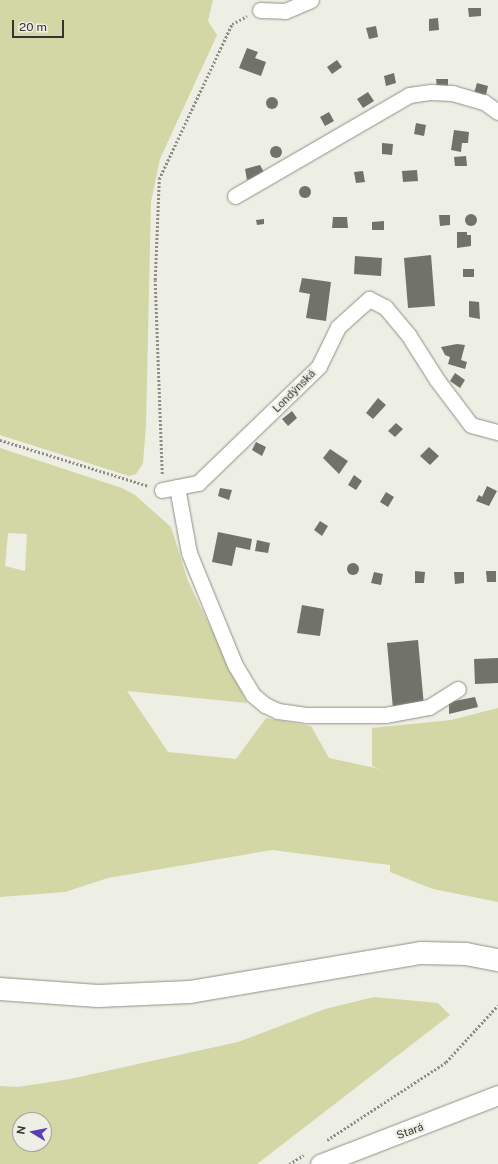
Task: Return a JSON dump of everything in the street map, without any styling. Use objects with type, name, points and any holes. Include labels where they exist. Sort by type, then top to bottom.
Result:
[{"type":"main road","points":[[0,989],[98,996],[190,992],[421,953],[466,954],[498,960]]},
{"type":"street","points":[[260,10],[285,11],[311,0]]},
{"type":"street","points":[[235,196],[408,95],[431,92],[452,93],[484,102],[498,112]]},
{"type":"street","name":"Londýnská","points":[[162,490],[198,482],[235,446],[281,405],[319,366],[338,327],[369,299],[386,307],[471,425],[498,432]]},
{"type":"street","points":[[177,487],[189,552],[235,665],[253,695],[265,705],[278,711],[306,715],[385,715],[429,707],[458,689]]},
{"type":"street","name":"Stará","points":[[316,1157],[498,1095]]},
{"type":"path","points":[[0,440],[162,490],[155,280],[159,179],[232,24]]},
{"type":"path","points":[[323,1143],[446,1062],[498,1005]]},
{"type":"path","points":[[290,1164],[316,1157]]},
{"type":"green space","points":[[0,0],[213,0],[208,21],[217,35],[160,159],[151,202],[146,425],[143,463],[136,474],[129,476],[0,435]]},
{"type":"green space","points":[[0,448],[122,488],[135,495],[171,527],[188,581],[247,703],[127,691],[168,752],[236,759],[266,718],[311,726],[329,758],[380,769],[372,766],[372,728],[451,720],[498,708],[498,902],[433,889],[390,872],[390,865],[272,850],[108,878],[65,892],[0,897]],"holes":[[[8,533],[27,534],[25,571],[5,566]]]},
{"type":"green space","points":[[374,997],[438,1003],[450,1015],[257,1164],[0,1164],[0,1086],[18,1087],[70,1079],[238,1042],[325,1009]]},
{"type":"building","points":[[468,8],[481,8],[481,16],[469,17]]},
{"type":"building","points":[[438,18],[439,30],[429,31],[429,19]]},
{"type":"building","points":[[376,26],[378,37],[369,39],[366,28]]},
{"type":"building","points":[[247,48],[258,52],[255,58],[266,62],[261,76],[239,68]]},
{"type":"building","points":[[337,60],[342,67],[332,74],[327,67]]},
{"type":"building","points":[[394,73],[396,83],[386,86],[384,76]]},
{"type":"building","points":[[436,79],[448,79],[448,88],[437,88]]},
{"type":"building","points":[[477,83],[488,86],[486,95],[474,93]]},
{"type":"building","points":[[368,92],[374,101],[363,108],[357,99]]},
{"type":"building","points":[[272,97],[276,99],[278,103],[276,107],[272,109],[268,107],[266,103],[268,99]]},
{"type":"building","points":[[329,112],[334,121],[325,126],[320,117]]},
{"type":"building","points":[[416,123],[426,125],[424,136],[414,134]]},
{"type":"building","points":[[454,130],[469,132],[468,143],[462,143],[461,152],[451,150]]},
{"type":"building","points":[[382,143],[393,144],[392,155],[382,154]]},
{"type":"building","points":[[276,146],[280,148],[282,152],[280,156],[276,158],[272,156],[270,152],[272,148]]},
{"type":"building","points":[[466,156],[467,166],[455,166],[454,157]]},
{"type":"building","points":[[260,165],[265,174],[247,180],[245,169]]},
{"type":"building","points":[[417,170],[418,181],[403,182],[402,171]]},
{"type":"building","points":[[363,171],[365,182],[356,183],[354,172]]},
{"type":"building","points":[[305,186],[309,188],[311,192],[309,196],[305,198],[301,196],[299,192],[301,188]]},
{"type":"building","points":[[471,214],[475,216],[477,220],[475,224],[471,226],[467,224],[465,220],[467,216]]},
{"type":"building","points":[[439,215],[450,215],[450,225],[440,226]]},
{"type":"building","points":[[333,217],[347,217],[348,228],[332,228]]},
{"type":"building","points":[[264,219],[264,224],[257,225],[256,220]]},
{"type":"building","points":[[384,221],[384,230],[372,230],[372,222]]},
{"type":"building","points":[[457,232],[467,232],[467,235],[471,235],[471,246],[457,248]]},
{"type":"building","points":[[431,255],[435,306],[408,308],[404,258]]},
{"type":"building","points":[[355,256],[382,258],[381,276],[354,274]]},
{"type":"building","points":[[463,269],[474,269],[474,277],[463,277]]},
{"type":"building","points":[[302,278],[331,282],[326,321],[306,318],[310,294],[299,292]]},
{"type":"building","points":[[469,301],[479,302],[480,319],[469,317]]},
{"type":"building","points":[[457,344],[465,345],[461,360],[467,362],[465,369],[448,364],[450,357],[445,355],[441,347]]},
{"type":"building","points":[[455,373],[465,380],[460,388],[450,381]]},
{"type":"building","points":[[378,398],[386,405],[373,419],[366,413]]},
{"type":"building","points":[[292,411],[297,418],[288,426],[282,419]]},
{"type":"building","points":[[396,423],[403,429],[395,437],[388,431]]},
{"type":"building","points":[[256,442],[266,447],[262,456],[252,450]]},
{"type":"building","points":[[429,447],[439,456],[430,465],[420,456]]},
{"type":"building","points":[[330,449],[348,461],[339,474],[323,458]]},
{"type":"building","points":[[354,475],[362,481],[356,490],[348,485]]},
{"type":"building","points":[[487,486],[497,491],[489,506],[476,501],[479,495],[482,497]]},
{"type":"building","points":[[220,488],[232,490],[229,500],[218,496]]},
{"type":"building","points":[[386,492],[394,497],[388,507],[380,502]]},
{"type":"building","points":[[320,521],[328,526],[322,536],[314,530]]},
{"type":"building","points":[[218,532],[252,539],[250,550],[236,547],[232,566],[212,562]]},
{"type":"building","points":[[257,540],[270,543],[268,553],[255,551]]},
{"type":"building","points":[[351,563],[355,563],[359,569],[355,575],[351,575],[347,571],[347,567]]},
{"type":"building","points":[[415,571],[425,572],[424,583],[415,583]]},
{"type":"building","points":[[486,571],[496,571],[496,582],[487,582]]},
{"type":"building","points":[[374,572],[383,574],[381,585],[371,583]]},
{"type":"building","points":[[454,572],[464,572],[464,583],[455,584]]},
{"type":"building","points":[[302,605],[324,609],[320,636],[297,633]]},
{"type":"building","points":[[418,640],[424,706],[393,709],[387,643]]},
{"type":"building","points":[[498,658],[498,683],[475,684],[474,659]]},
{"type":"building","points":[[475,697],[478,707],[449,714],[449,702]]}]
